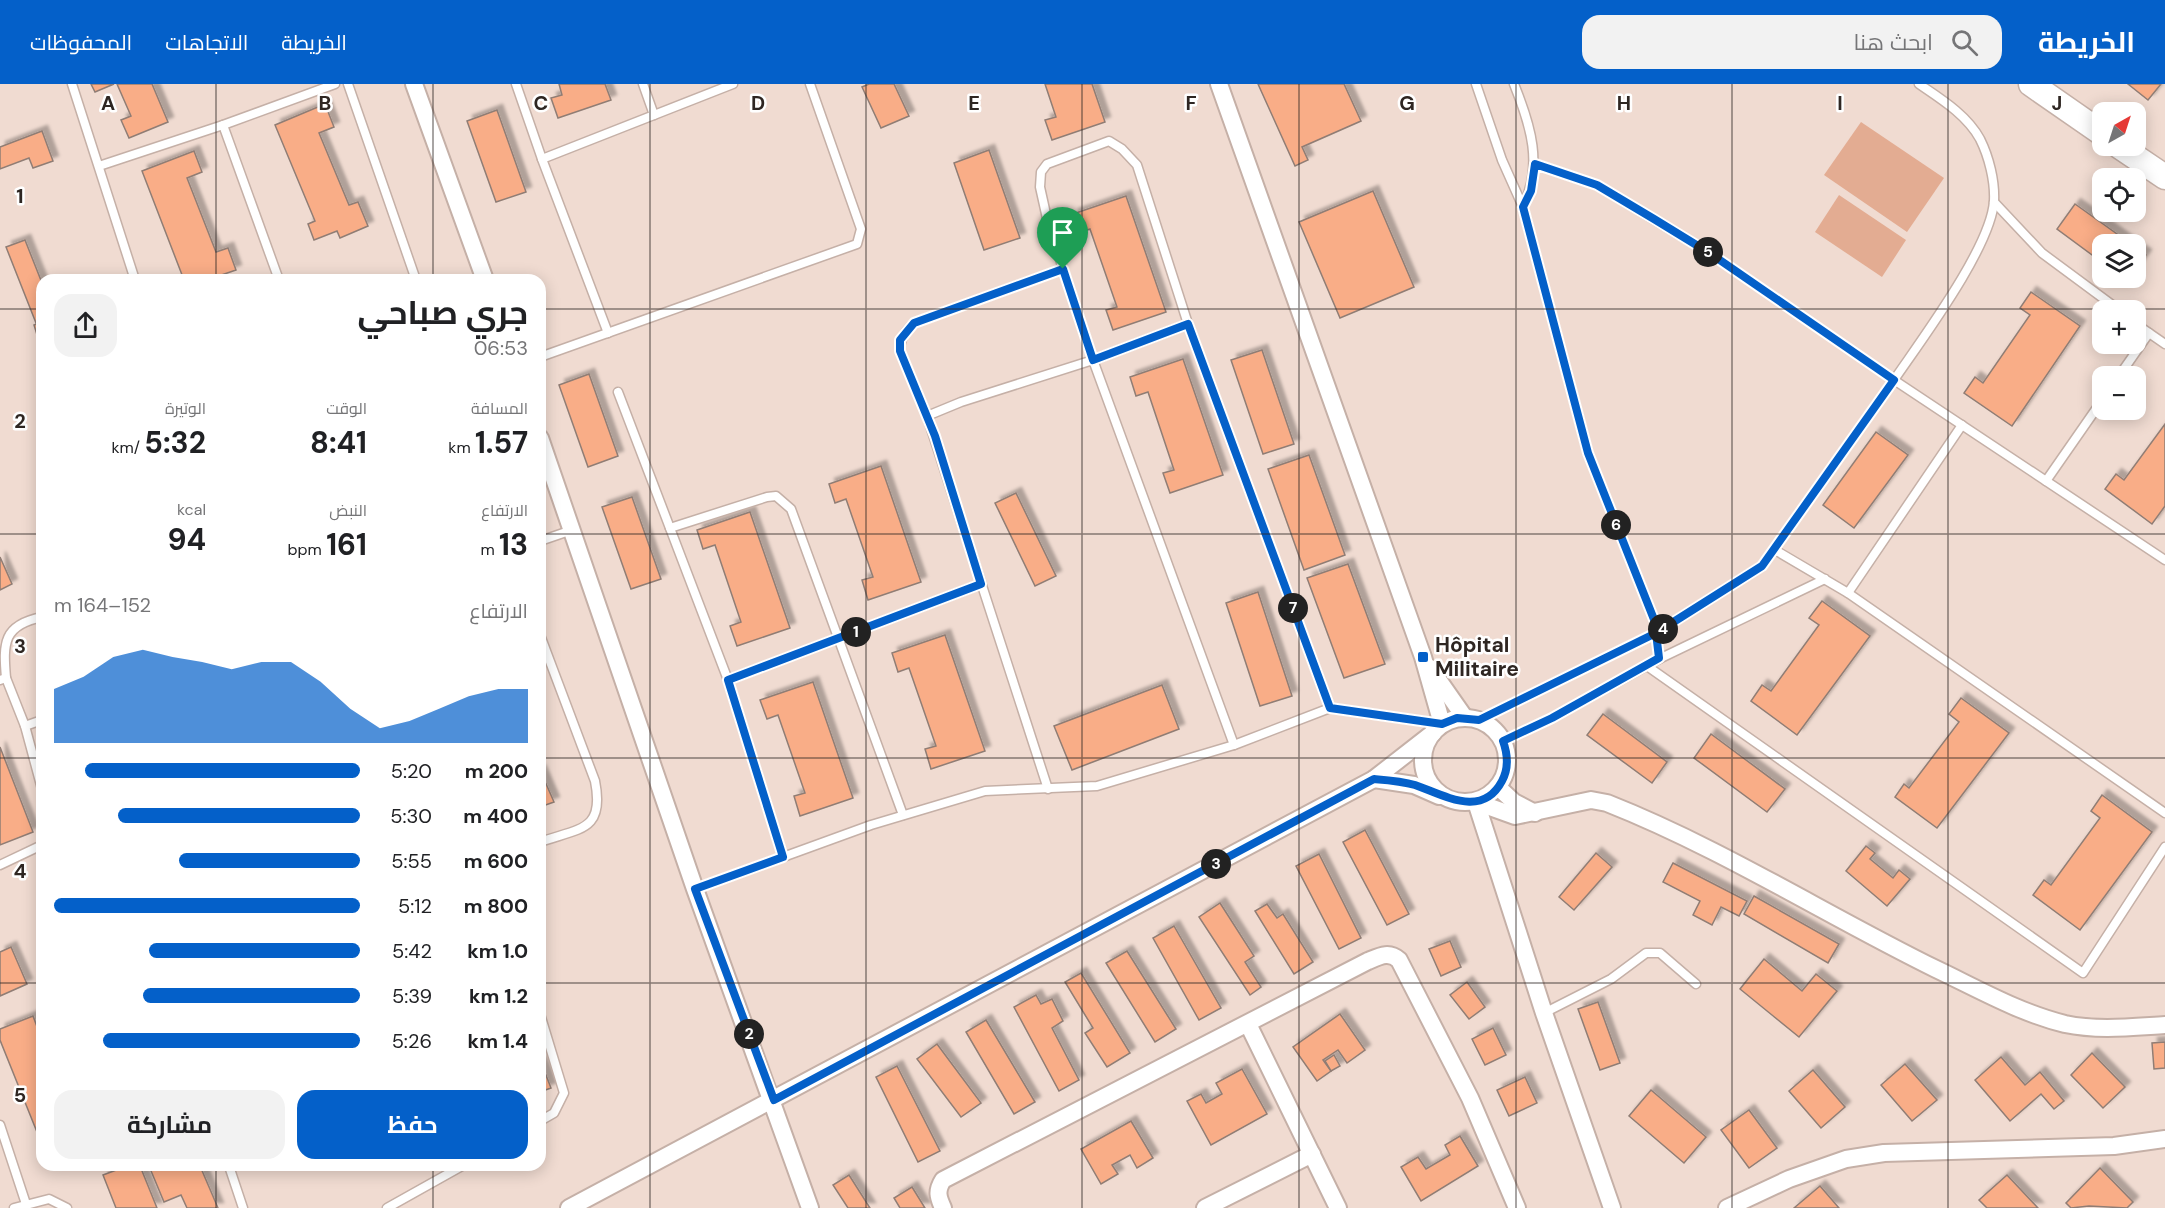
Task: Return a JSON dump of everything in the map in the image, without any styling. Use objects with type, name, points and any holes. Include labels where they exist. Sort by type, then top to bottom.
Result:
[{"type":"main road","points":[[2035,85],[2092,126]]},
{"type":"main road","points":[[2134,156],[2165,177]]},
{"type":"street","points":[[414,84],[482,274]]},
{"type":"street","points":[[1219,84],[1423,657],[1438,728],[1423,752],[1422,763],[1429,784],[1446,798]]},
{"type":"street","points":[[546,455],[695,889],[774,1100],[810,1208]]},
{"type":"street","points":[[1374,779],[1414,785],[1446,798],[1466,803],[1486,798],[1500,784],[1508,763],[1503,741],[1497,732],[1472,719],[1423,657]]},
{"type":"street","points":[[569,1208],[1374,779],[1438,728],[1472,719]]},
{"type":"street","points":[[1500,784],[1505,795],[1535,813]]},
{"type":"street","points":[[1476,802],[1515,816],[1591,800],[1623,809],[1746,867],[1861,932],[2033,1015],[2068,1024],[2107,1028],[2165,1025]]},
{"type":"street","points":[[1476,802],[1544,1013],[1612,1208]]},
{"type":"street","points":[[943,1208],[938,1197],[938,1188],[943,1180],[1385,954],[1399,960],[1470,1098],[1517,1208]]},
{"type":"street","points":[[1248,1024],[1338,1208]]},
{"type":"street","points":[[1727,1208],[1789,1179],[1846,1159],[1884,1153],[2114,1146],[2165,1139]]},
{"type":"street","points":[[1204,1208],[1311,1154]]},
{"type":"lane","points":[[72,84],[133,274]]},
{"type":"lane","points":[[99,166],[223,125],[334,84]]},
{"type":"lane","points":[[348,84],[414,274]]},
{"type":"lane","points":[[516,84],[608,333]]},
{"type":"lane","points":[[643,84],[654,115]]},
{"type":"lane","points":[[542,159],[733,84]]},
{"type":"lane","points":[[546,355],[857,244],[861,229],[810,84]]},
{"type":"lane","points":[[1476,84],[1502,160],[1523,207],[1588,453],[1655,622],[1659,658]]},
{"type":"lane","points":[[1514,84],[1531,125],[1535,164],[1531,191],[1523,207]]},
{"type":"lane","points":[[1472,719],[1656,633],[1762,566],[1775,550],[1894,380],[1977,252],[1994,202],[1992,172],[1979,138],[1956,110],[1919,84]]},
{"type":"lane","points":[[223,125],[277,274]]},
{"type":"lane","points":[[1234,745],[1093,360],[1063,269],[1040,187],[1041,172],[1047,164],[1109,141],[1122,149],[1137,165],[1188,324],[1330,708]]},
{"type":"lane","points":[[1535,164],[1607,191],[1711,254],[1894,380],[2165,560]]},
{"type":"lane","points":[[1994,202],[2042,253],[2105,300]]},
{"type":"lane","points":[[1048,789],[927,416],[900,351],[900,340],[914,323],[1063,269]]},
{"type":"lane","points":[[927,416],[962,402],[1093,360],[1188,324]]},
{"type":"lane","points":[[2146,331],[2165,344]]},
{"type":"lane","points":[[2126,366],[2149,333]]},
{"type":"lane","points":[[618,392],[728,680],[783,857]]},
{"type":"lane","points":[[2046,481],[2092,415]]},
{"type":"lane","points":[[1848,593],[1962,425]]},
{"type":"lane","points":[[670,528],[767,497],[776,496],[791,509],[903,815]]},
{"type":"lane","points":[[546,539],[572,530]]},
{"type":"lane","points":[[1775,550],[1848,593],[2165,813]]},
{"type":"lane","points":[[1503,741],[1659,658],[1825,579]]},
{"type":"lane","points":[[728,680],[981,584]]},
{"type":"lane","points":[[36,618],[26,621],[11,632],[4,651],[3,679],[25,726],[36,767]]},
{"type":"lane","points":[[546,651],[595,781],[598,799],[598,812],[592,823],[546,840]]},
{"type":"lane","points":[[1647,666],[2083,973],[2165,847]]},
{"type":"lane","points":[[695,889],[903,815],[985,791],[1097,786],[1234,745],[1330,708],[1438,728]]},
{"type":"lane","points":[[25,726],[36,722]]},
{"type":"lane","points":[[0,865],[36,848]]},
{"type":"lane","points":[[1544,1013],[1611,979],[1646,952],[1660,953],[1696,984]]},
{"type":"lane","points":[[546,1034],[564,1093],[554,1113],[546,1118]]},
{"type":"lane","points":[[0,1125],[26,1204]]},
{"type":"lane","points":[[231,1171],[243,1208]]},
{"type":"lane","points":[[387,1208],[453,1171]]},
{"type":"lane","points":[[14,1208],[49,1199],[67,1208]]},
{"type":"shaded area","points":[[1861,122],[1944,178],[1907,232],[1824,175]]},
{"type":"shaded area","points":[[1839,195],[1906,240],[1882,277],[1815,232]]},
{"type":"building","points":[[91,84],[114,84],[95,92]]},
{"type":"building","points":[[117,84],[152,84],[168,122],[129,138],[121,120],[131,116]]},
{"type":"building","points":[[559,84],[605,84],[611,100],[558,118],[551,98],[562,95]]},
{"type":"building","points":[[869,84],[894,84],[909,116],[881,128],[862,87]]},
{"type":"building","points":[[1045,84],[1092,84],[1105,122],[1052,140],[1045,120],[1056,117]]},
{"type":"building","points":[[1258,84],[1344,84],[1361,121],[1302,147],[1308,160],[1295,166]]},
{"type":"building","points":[[2128,84],[2161,84],[2148,100]]},
{"type":"building","points":[[325,104],[334,127],[319,133],[349,205],[358,202],[368,226],[340,238],[337,231],[314,240],[308,224],[315,221],[275,125]]},
{"type":"building","points":[[497,110],[526,192],[496,202],[467,121]]},
{"type":"building","points":[[42,131],[53,161],[33,168],[29,158],[0,169],[0,147]]},
{"type":"building","points":[[989,150],[1020,238],[984,250],[954,163]]},
{"type":"building","points":[[194,151],[202,172],[187,178],[216,252],[228,248],[236,270],[224,274],[182,274],[142,171]]},
{"type":"building","points":[[1373,191],[1414,287],[1340,318],[1299,222]]},
{"type":"building","points":[[1126,196],[1166,312],[1113,330],[1106,310],[1117,307],[1090,229],[1079,233],[1073,214]]},
{"type":"building","points":[[2075,204],[2092,216],[2092,222],[2100,222],[2117,234],[2092,234],[2092,255],[2057,229]]},
{"type":"building","points":[[25,240],[38,274],[36,274],[36,323],[6,247]]},
{"type":"building","points":[[2031,292],[2080,326],[2012,426],[1964,393],[1975,377],[1983,383],[2030,315],[2020,308]]},
{"type":"building","points":[[1262,350],[1294,444],[1263,454],[1231,360]]},
{"type":"building","points":[[1183,359],[1223,475],[1170,493],[1163,473],[1174,470],[1148,392],[1136,396],[1130,377]]},
{"type":"building","points":[[589,374],[618,456],[588,467],[559,385]]},
{"type":"building","points":[[2165,424],[2165,506],[2152,524],[2105,489],[2116,474],[2124,480]]},
{"type":"building","points":[[1876,432],[1908,455],[1854,528],[1823,505]]},
{"type":"building","points":[[1309,455],[1345,555],[1304,570],[1268,469]]},
{"type":"building","points":[[881,466],[921,582],[868,600],[862,580],[873,577],[846,499],[835,503],[829,484]]},
{"type":"building","points":[[1016,493],[1056,576],[1035,586],[995,503]]},
{"type":"building","points":[[632,497],[661,579],[631,589],[602,507]]},
{"type":"building","points":[[750,512],[790,628],[737,646],[730,626],[741,622],[715,545],[703,549],[697,530]]},
{"type":"building","points":[[0,557],[12,584],[0,590]]},
{"type":"building","points":[[1348,564],[1385,664],[1344,678],[1307,578]]},
{"type":"building","points":[[1258,592],[1292,696],[1260,706],[1226,603]]},
{"type":"building","points":[[1822,601],[1870,636],[1797,735],[1751,701],[1762,685],[1771,691],[1819,625],[1809,618]]},
{"type":"building","points":[[945,635],[985,751],[931,769],[925,749],[936,746],[909,668],[898,672],[892,653]]},
{"type":"building","points":[[813,682],[853,798],[800,816],[794,796],[805,793],[778,715],[767,719],[760,700]]},
{"type":"building","points":[[1162,685],[1179,729],[1072,770],[1054,726]]},
{"type":"building","points":[[1961,698],[2009,733],[1937,828],[1895,797],[1904,784],[1909,788],[1959,722],[1949,714]]},
{"type":"building","points":[[1603,714],[1667,762],[1652,783],[1587,735]]},
{"type":"building","points":[[1711,734],[1785,789],[1767,812],[1694,758]]},
{"type":"building","points":[[0,747],[33,832],[0,845]]},
{"type":"building","points":[[546,784],[554,802],[546,805]]},
{"type":"building","points":[[2102,795],[2152,832],[2080,930],[2033,895],[2044,880],[2051,885],[2100,818],[2091,811]]},
{"type":"building","points":[[1365,830],[1409,914],[1387,925],[1343,842]]},
{"type":"building","points":[[1866,846],[1875,853],[1870,859],[1893,878],[1899,870],[1910,879],[1887,906],[1846,871]]},
{"type":"building","points":[[1596,853],[1612,867],[1574,910],[1559,897]]},
{"type":"building","points":[[1319,854],[1361,938],[1339,949],[1296,866]]},
{"type":"building","points":[[1673,863],[1747,901],[1739,916],[1721,907],[1712,925],[1693,915],[1700,901],[1663,882]]},
{"type":"building","points":[[1754,896],[1839,944],[1828,963],[1744,914]]},
{"type":"building","points":[[1220,903],[1254,956],[1245,962],[1261,987],[1250,995],[1199,917]]},
{"type":"building","points":[[1267,904],[1277,918],[1283,914],[1313,962],[1294,974],[1255,911]]},
{"type":"building","points":[[1174,926],[1221,1008],[1199,1020],[1153,938]]},
{"type":"building","points":[[1450,941],[1461,967],[1441,976],[1429,949]]},
{"type":"building","points":[[11,947],[27,984],[0,996],[0,952]]},
{"type":"building","points":[[1127,951],[1176,1029],[1155,1042],[1106,963]]},
{"type":"building","points":[[1764,959],[1802,991],[1816,974],[1837,991],[1799,1037],[1740,989]]},
{"type":"building","points":[[1081,973],[1130,1053],[1107,1067],[1085,1033],[1093,1028],[1065,982]]},
{"type":"building","points":[[1467,982],[1485,1007],[1469,1019],[1450,995]]},
{"type":"building","points":[[1036,995],[1041,1004],[1052,999],[1063,1021],[1052,1028],[1079,1080],[1059,1091],[1014,1007]]},
{"type":"building","points":[[1598,1002],[1620,1063],[1600,1070],[1578,1009]]},
{"type":"building","points":[[1340,1014],[1365,1050],[1347,1063],[1338,1050],[1323,1060],[1331,1071],[1317,1081],[1293,1047]]},
{"type":"building","points":[[33,1016],[36,1024],[36,1130],[0,1040],[0,1029]]},
{"type":"building","points":[[986,1020],[1035,1102],[1014,1114],[966,1032]]},
{"type":"building","points":[[1493,1028],[1506,1055],[1485,1065],[1472,1039]]},
{"type":"building","points":[[2165,1042],[2165,1068],[2154,1069],[2152,1043]]},
{"type":"building","points":[[937,1044],[981,1103],[961,1117],[917,1059]]},
{"type":"building","points":[[2092,1053],[2125,1087],[2103,1108],[2071,1075]]},
{"type":"building","points":[[1334,1055],[1340,1066],[1331,1071],[1325,1061]]},
{"type":"building","points":[[2001,1057],[2025,1085],[2040,1072],[2064,1101],[2054,1109],[2041,1094],[2010,1121],[1975,1080]]},
{"type":"building","points":[[1905,1064],[1937,1100],[1912,1121],[1881,1085]]},
{"type":"building","points":[[897,1066],[940,1151],[918,1162],[876,1077]]},
{"type":"building","points":[[1242,1069],[1267,1114],[1211,1145],[1187,1101],[1201,1094],[1206,1103],[1222,1094],[1216,1083]]},
{"type":"building","points":[[1813,1070],[1845,1107],[1821,1128],[1789,1091]]},
{"type":"building","points":[[546,1075],[551,1088],[546,1090]]},
{"type":"building","points":[[1525,1077],[1537,1103],[1509,1116],[1497,1090]]},
{"type":"building","points":[[1651,1090],[1706,1137],[1684,1163],[1629,1116]]},
{"type":"building","points":[[1749,1110],[1777,1148],[1749,1168],[1721,1130]]},
{"type":"building","points":[[1131,1121],[1153,1158],[1137,1168],[1130,1155],[1112,1165],[1118,1174],[1101,1184],[1081,1149]]},
{"type":"building","points":[[1460,1136],[1478,1166],[1421,1201],[1401,1167],[1418,1157],[1426,1169],[1450,1155],[1445,1145]]},
{"type":"building","points":[[2100,1168],[2133,1202],[2127,1208],[2089,1206],[2071,1208],[2066,1203]]},
{"type":"building","points":[[114,1171],[142,1171],[157,1208],[116,1208],[103,1175]]},
{"type":"building","points":[[151,1171],[202,1171],[218,1208],[187,1208],[181,1195],[164,1202]]},
{"type":"building","points":[[849,1175],[870,1208],[848,1208],[833,1185]]},
{"type":"building","points":[[2007,1175],[2038,1208],[1987,1208],[1979,1200]]},
{"type":"building","points":[[1820,1186],[1839,1208],[1794,1208]]},
{"type":"building","points":[[912,1187],[925,1208],[900,1208],[894,1198]]},
{"type":"place","name":"Hôpital Militaire","points":[[1423,657]]},
{"type":"route","points":[[1063,269],[914,323],[900,340],[900,351],[935,436],[949,488],[981,584],[728,680],[783,857],[695,889],[774,1100],[1374,779],[1414,785],[1455,802],[1476,802],[1486,798],[1494,792],[1505,774],[1508,763],[1503,741],[1552,718],[1659,658],[1656,633],[1762,566],[1894,380],[1711,254],[1654,219],[1597,185],[1535,164],[1531,191],[1523,207],[1588,453],[1655,622],[1656,633],[1479,720],[1457,718],[1442,724],[1330,708],[1188,324],[1093,360],[1063,269]]}]
